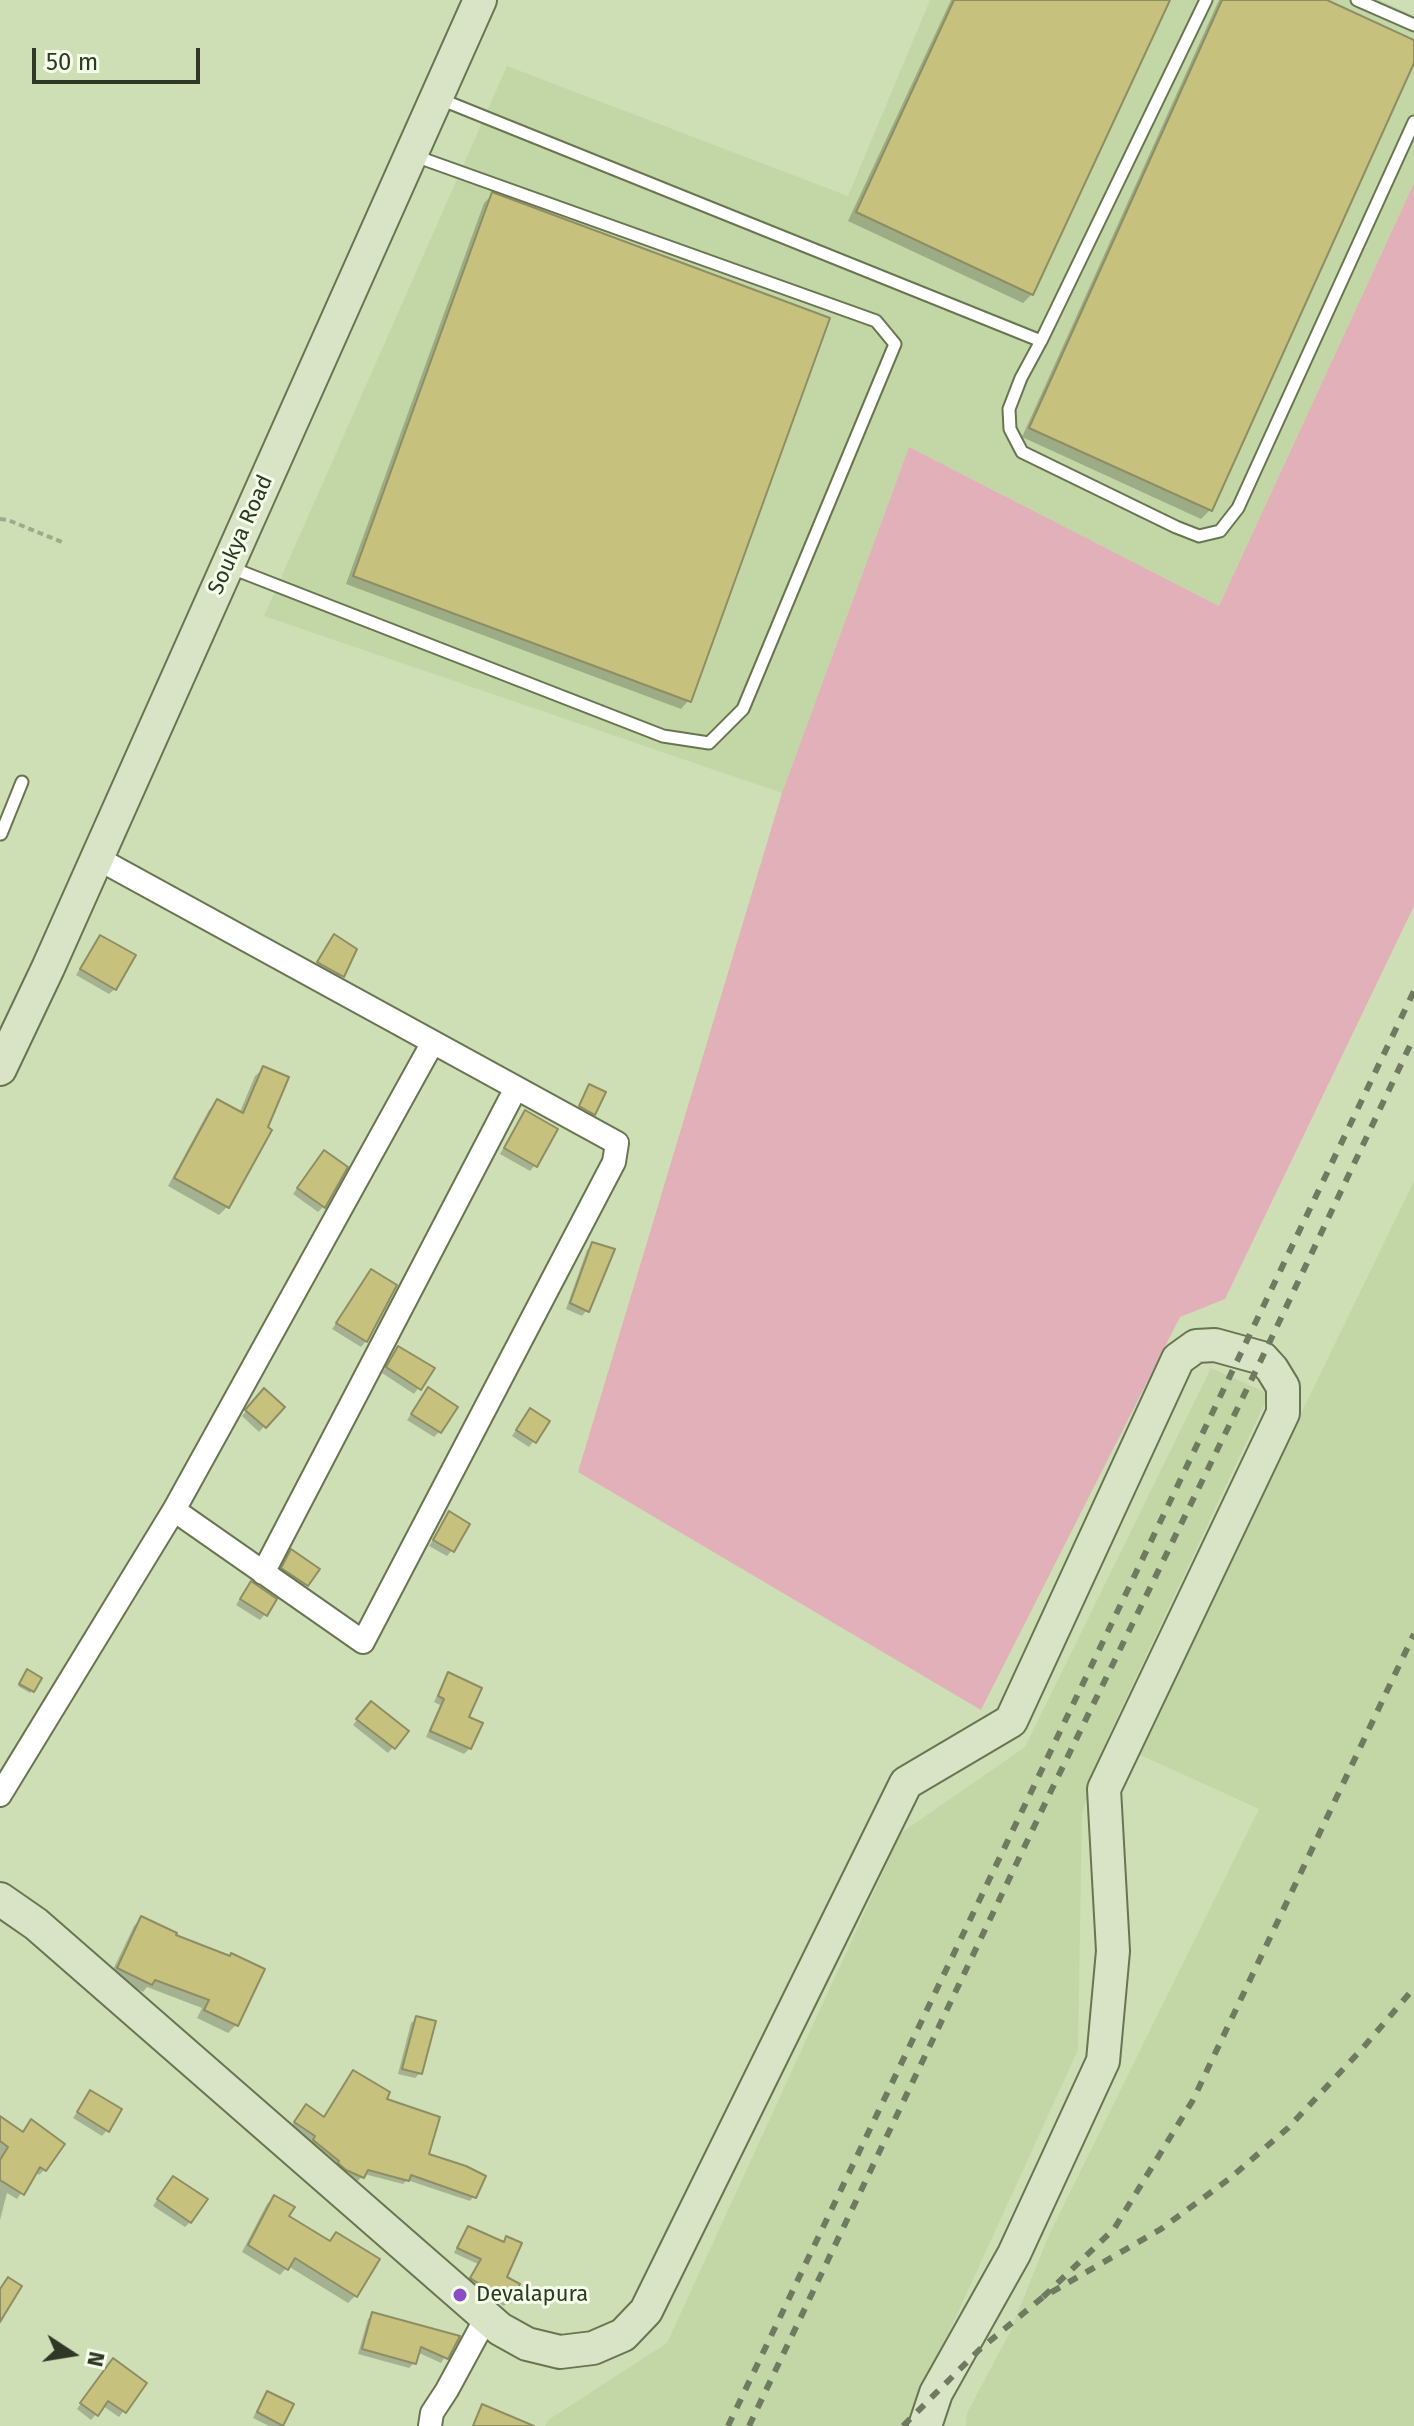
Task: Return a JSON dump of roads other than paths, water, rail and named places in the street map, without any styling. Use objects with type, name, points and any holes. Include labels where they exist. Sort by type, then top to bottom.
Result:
[{"type":"main road","name":"Soukya Road","points":[[0,1068],[480,0]]},
{"type":"main road","points":[[0,1899],[36,1924],[500,2329],[527,2344],[560,2352],[593,2348],[623,2335],[646,2311],[906,1783],[1011,1721],[1178,1359],[1196,1346],[1215,1345],[1262,1358],[1283,1387],[1283,1413],[1104,1789],[1113,1951],[1103,2061],[1014,2254],[936,2393],[925,2426]]},
{"type":"street","points":[[97,858],[617,1143],[614,1162],[363,1642],[174,1510]]},
{"type":"street","points":[[0,1795],[174,1510],[433,1042]]},
{"type":"street","points":[[263,1573],[516,1088]]},
{"type":"street","points":[[430,2426],[432,2413],[486,2318]]},
{"type":"lane","points":[[1206,0],[1021,378],[1009,409],[1010,429],[1022,452],[1176,527],[1199,536],[1220,531],[1238,508],[1414,122]]},
{"type":"lane","points":[[1357,0],[1414,25]]},
{"type":"lane","points":[[436,98],[1041,341]]},
{"type":"lane","points":[[227,566],[663,736],[709,743],[743,709],[895,344],[876,321],[411,155]]},
{"type":"lane","points":[[0,835],[22,782]]},
{"type":"railway","points":[[728,2426],[1414,991]]},
{"type":"railway","points":[[749,2426],[1414,1037]]},
{"type":"railway","points":[[1043,2297],[1114,2229],[1193,2100],[1414,1634]]},
{"type":"railway","points":[[903,2426],[979,2350],[1043,2297],[1161,2229],[1229,2179],[1288,2128],[1414,1988]]},
{"type":"place","name":"Devalapura","points":[[460,2295]]}]
